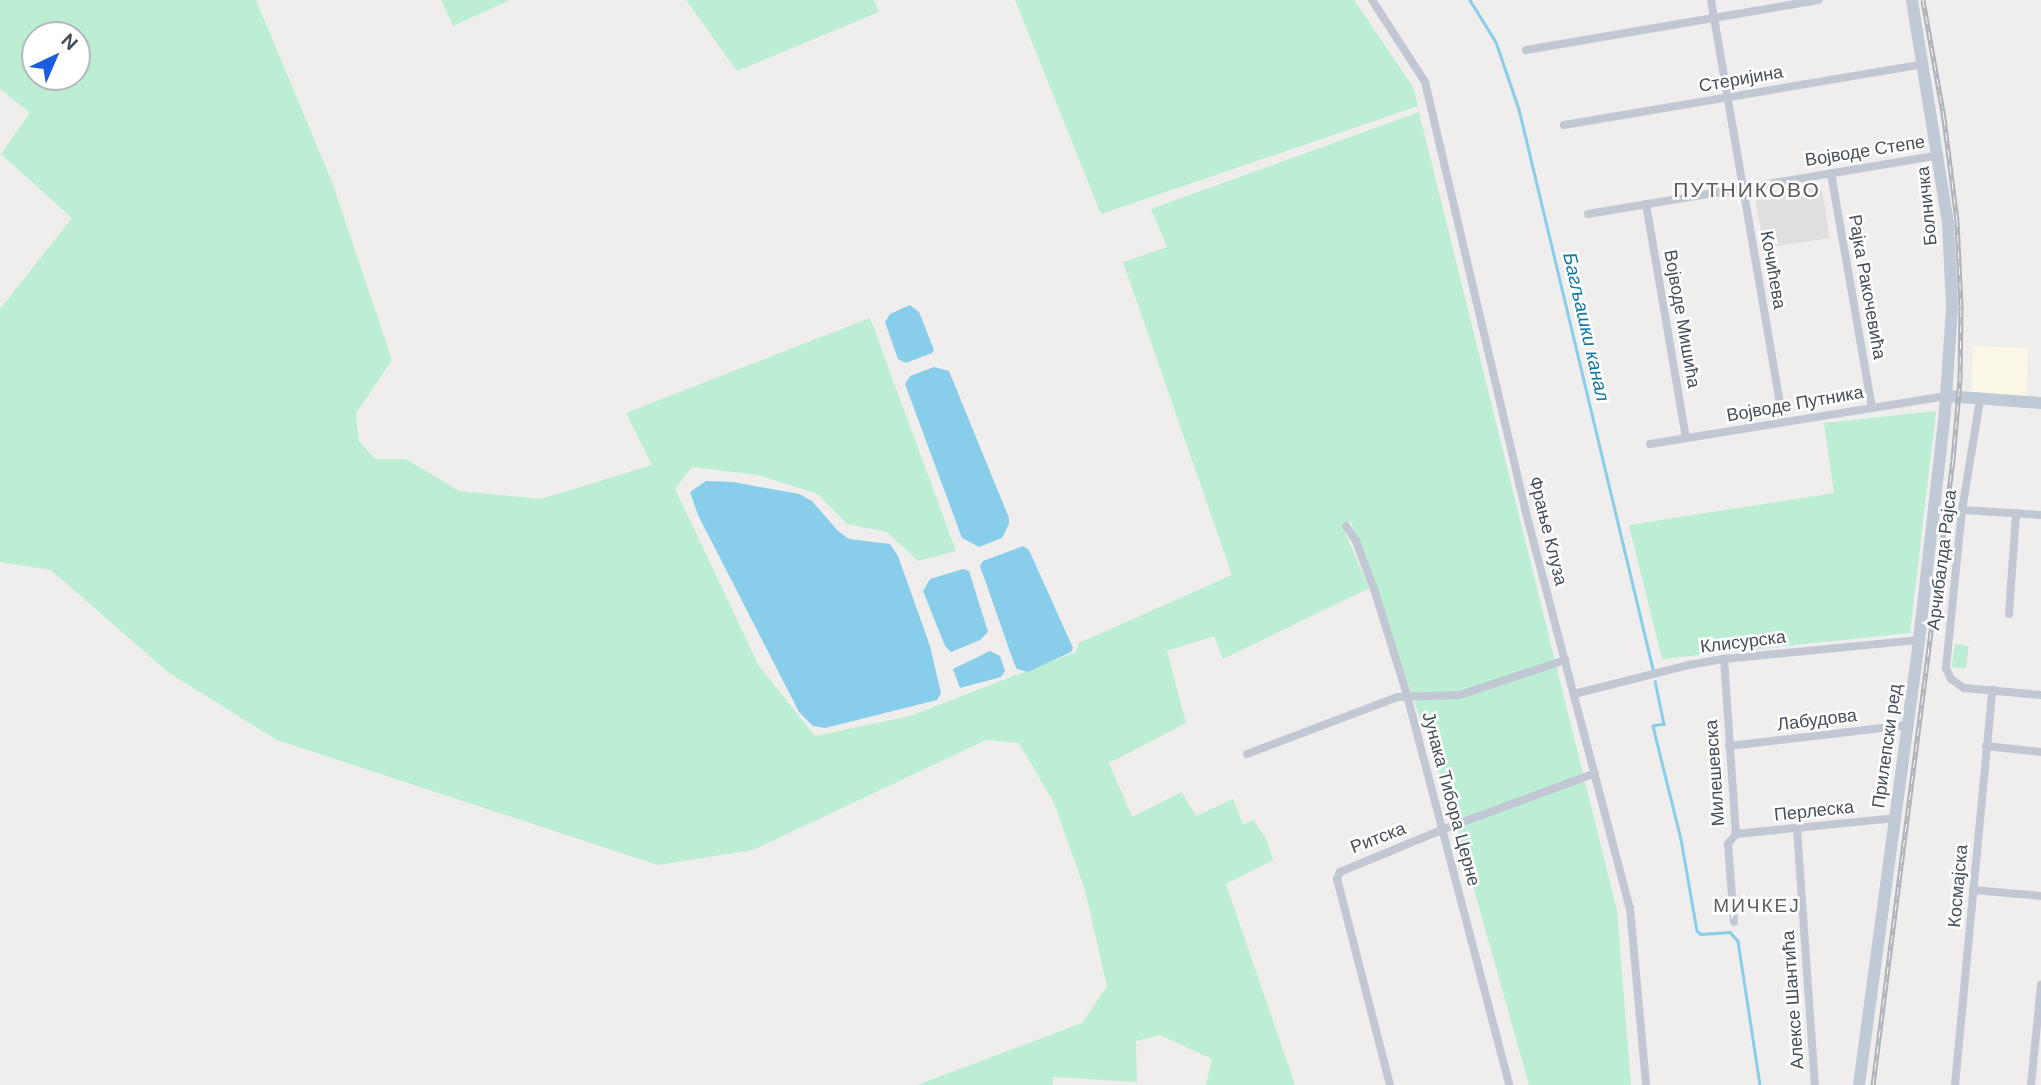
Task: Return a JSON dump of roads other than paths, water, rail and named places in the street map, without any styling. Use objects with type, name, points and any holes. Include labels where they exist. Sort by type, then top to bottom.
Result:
[{"type":"street","name":"Фрање Клуза","points":[[1372,0],[1425,82],[1525,509],[1630,908],[1646,1085]]},
{"type":"street","name":"Кочићева","points":[[1711,0],[1783,422]]},
{"type":"street","points":[[1526,50],[1819,0]]},
{"type":"street","name":"Болничка","points":[[1912,0],[1948,223],[1951,292],[1945,411]]},
{"type":"street","name":"Стеријина","points":[[1564,125],[1924,64]]},
{"type":"street","name":"Војводе Степе","points":[[1588,214],[1939,155]]},
{"type":"street","name":"Рајка Ракочевића","points":[[1831,173],[1872,407]]},
{"type":"street","name":"Војводе Мишића","points":[[1646,204],[1686,438]]},
{"type":"street","points":[[1946,396],[2041,402]]},
{"type":"street","name":"Војводе Путника","points":[[1650,444],[1946,396]]},
{"type":"street","name":"Арчибалда Рајса","points":[[1980,400],[1962,510],[1946,668],[1958,686],[2041,695]]},
{"type":"street","name":"Прилепски ред","points":[[1859,1085],[1919,640],[1945,411]]},
{"type":"street","points":[[1962,510],[2041,515]]},
{"type":"street","points":[[2009,614],[2016,513]]},
{"type":"street","name":"Јунака Тибора Церне","points":[[1346,526],[1356,541],[1375,592],[1407,695],[1509,1085]]},
{"type":"street","name":"Клисурска","points":[[1574,694],[1689,665],[1724,659],[1919,640]]},
{"type":"street","name":"Милешевска","points":[[1724,659],[1736,834],[1728,844],[1734,922]]},
{"type":"street","points":[[1247,754],[1407,695],[1460,695],[1565,660]]},
{"type":"street","name":"Космајска","points":[[1955,1085],[1992,690]]},
{"type":"street","name":"Лабудова","points":[[1729,746],[1908,725]]},
{"type":"street","points":[[1986,746],[2041,752]]},
{"type":"street","name":"Ритска","points":[[1390,1085],[1337,879],[1346,867],[1595,773]]},
{"type":"street","name":"Перлеска","points":[[1736,834],[1895,818]]},
{"type":"street","name":"Алексе Шантића","points":[[1797,829],[1815,1085]]},
{"type":"street","points":[[1973,890],[2041,896]]},
{"type":"street","points":[[2031,1085],[2041,984]]},
{"type":"water","points":[[910,305],[919,312],[934,350],[906,363],[898,359],[885,322],[890,314]]},
{"type":"water","points":[[934,367],[949,371],[1009,518],[1002,538],[979,547],[962,538],[905,384],[910,376]]},
{"type":"water","points":[[706,481],[733,482],[799,494],[812,501],[838,531],[849,539],[890,544],[898,556],[930,646],[941,693],[937,700],[825,728],[813,726],[799,712],[698,515],[690,492]]},
{"type":"water","points":[[1023,546],[1029,550],[1073,648],[1071,652],[1028,672],[1017,669],[1014,663],[980,566],[983,561]]},
{"type":"water","points":[[963,569],[969,571],[988,632],[980,640],[951,652],[945,646],[923,591],[930,579]]},
{"type":"water","points":[[990,651],[1000,656],[1005,671],[1001,677],[960,688],[953,669]]},
{"type":"waterway","name":"Багљашки канал","points":[[1470,0],[1496,42],[1519,109],[1653,669]]},
{"type":"waterway","name":"Багљашки канал","points":[[1655,681],[1664,724],[1653,726],[1681,839],[1697,931],[1701,934],[1730,932],[1738,941],[1760,1085]]},
{"type":"railway","points":[[1873,1085],[1953,460],[1960,380],[1961,306],[1957,220],[1944,118],[1923,0]]},
{"type":"district","name":"ПУТНИКОВО","points":[[1747,190]]},
{"type":"district","name":"МИЧКЕЈ","points":[[1757,906]]}]
